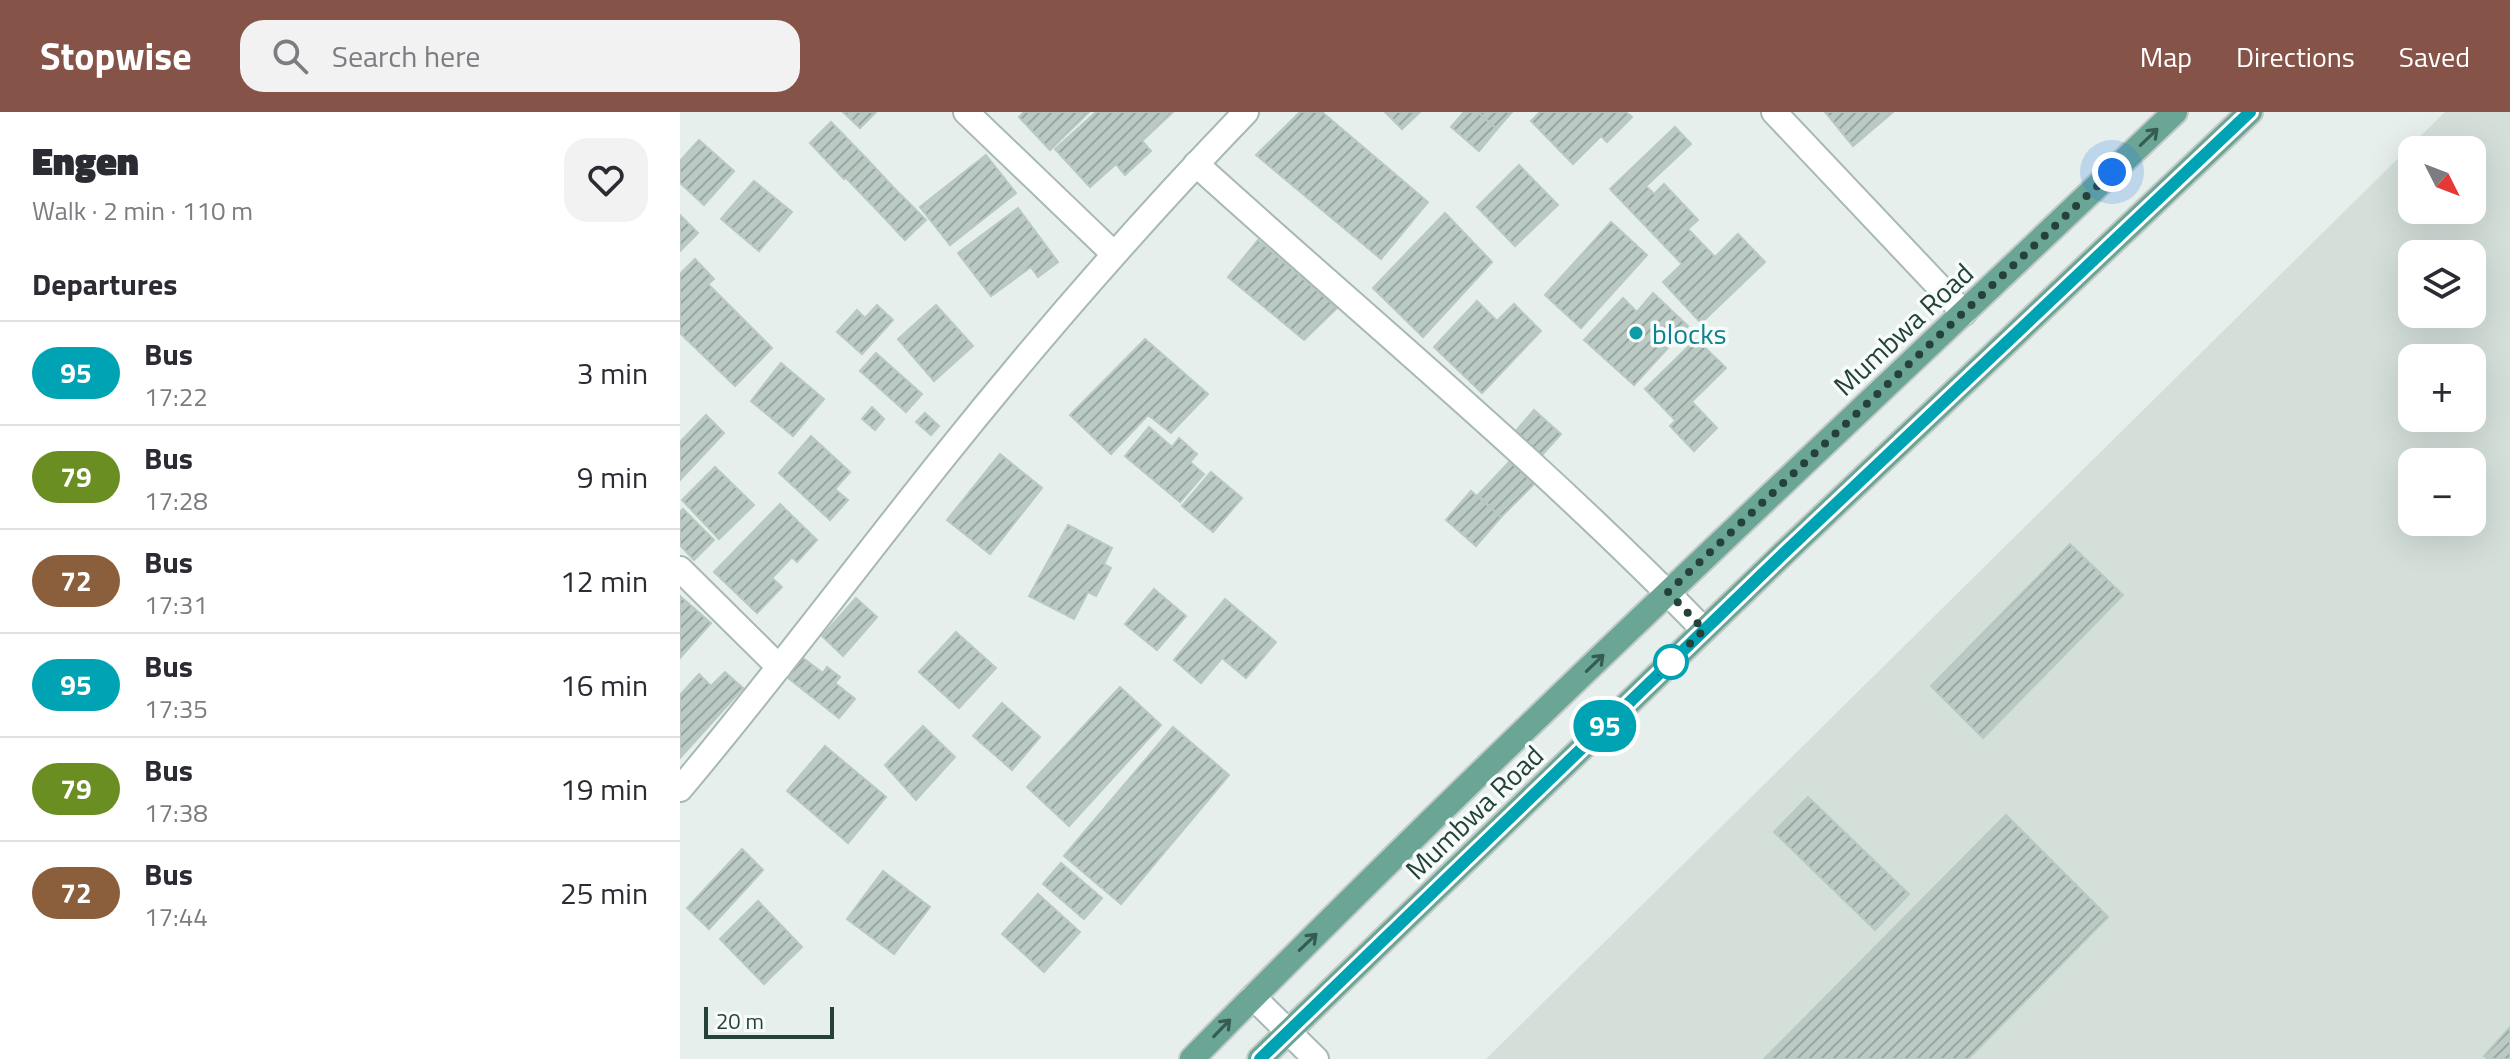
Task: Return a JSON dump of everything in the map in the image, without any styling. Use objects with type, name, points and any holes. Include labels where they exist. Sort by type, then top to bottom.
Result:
[{"type":"main road","name":"Mumbwa Road","points":[[1192,1059],[1668,592],[2175,112]]},
{"type":"main road","name":"Mumbwa Road","points":[[1260,1059],[1704,630],[2250,112]]},
{"type":"street","points":[[966,112],[1114,254]]},
{"type":"street","points":[[680,789],[944,457],[1114,254],[1246,112]]},
{"type":"street","points":[[1774,112],[1964,313]]},
{"type":"street","points":[[1196,164],[1468,403],[1668,592],[1704,630]]},
{"type":"street","points":[[680,569],[779,667]]},
{"type":"street","points":[[1253,997],[1316,1059]]},
{"type":"shaded area","points":[[2445,112],[2510,112],[2510,1059],[1486,1059],[2398,158],[2398,224],[2486,224],[2486,136],[2421,136]]},
{"type":"building","points":[[843,112],[876,112],[860,128]]},
{"type":"building","points":[[1024,112],[1089,112],[1050,150],[1019,117]]},
{"type":"building","points":[[1096,112],[1173,112],[1142,141],[1151,151],[1125,175],[1116,164],[1090,187],[1055,149]]},
{"type":"building","points":[[1300,112],[1322,112],[1428,202],[1381,259],[1256,155]]},
{"type":"building","points":[[1385,112],[1420,112],[1402,129]]},
{"type":"building","points":[[1464,112],[1478,112],[1497,129],[1479,151],[1451,127]]},
{"type":"building","points":[[1478,112],[1512,112],[1497,129]]},
{"type":"building","points":[[1540,112],[1626,112],[1632,117],[1607,142],[1601,136],[1573,164],[1531,121]]},
{"type":"building","points":[[1825,112],[1893,112],[1853,146]]},
{"type":"building","points":[[831,122],[866,158],[844,179],[810,143]]},
{"type":"building","points":[[1675,127],[1691,144],[1646,186],[1654,194],[1664,184],[1698,220],[1688,229],[1715,257],[1738,234],[1765,262],[1701,323],[1663,282],[1682,264],[1610,189]]},
{"type":"building","points":[[699,140],[734,171],[704,205],[680,183],[680,161]]},
{"type":"building","points":[[986,155],[1016,193],[950,245],[920,207]]},
{"type":"building","points":[[866,158],[895,189],[875,208],[846,178]]},
{"type":"building","points":[[1519,165],[1558,205],[1515,246],[1477,207]]},
{"type":"building","points":[[754,181],[792,212],[759,251],[721,219]]},
{"type":"building","points":[[895,189],[926,220],[905,240],[875,208]]},
{"type":"building","points":[[1018,208],[1058,262],[1038,277],[1031,267],[991,296],[958,253]]},
{"type":"building","points":[[1445,213],[1492,262],[1423,337],[1373,288]]},
{"type":"building","points":[[680,215],[698,233],[680,251]]},
{"type":"building","points":[[1611,222],[1647,255],[1581,328],[1545,295]]},
{"type":"building","points":[[1258,240],[1337,308],[1304,340],[1228,277]]},
{"type":"building","points":[[695,259],[714,279],[708,284],[772,348],[735,386],[680,333],[680,274]]},
{"type":"building","name":"blocks","points":[[1653,293],[1688,326],[1634,385],[1584,340],[1623,298],[1637,312]]},
{"type":"building","points":[[1477,301],[1497,321],[1514,304],[1541,331],[1482,393],[1434,347]]},
{"type":"building","points":[[877,305],[893,320],[862,354],[837,332],[857,310],[865,318]]},
{"type":"building","points":[[936,305],[973,346],[934,381],[898,339]]},
{"type":"building","points":[[1145,339],[1208,394],[1171,433],[1148,415],[1111,454],[1070,415]]},
{"type":"building","points":[[1696,339],[1726,368],[1674,419],[1645,389]]},
{"type":"building","points":[[876,353],[922,394],[906,412],[860,371]]},
{"type":"building","points":[[781,363],[824,399],[793,436],[751,401]]},
{"type":"building","points":[[1693,403],[1717,428],[1694,451],[1670,426]]},
{"type":"building","points":[[872,407],[884,419],[875,430],[862,419]]},
{"type":"building","points":[[1534,410],[1561,434],[1541,456],[1514,433]]},
{"type":"building","points":[[925,413],[939,426],[931,435],[916,422]]},
{"type":"building","points":[[706,415],[724,433],[680,480],[680,442]]},
{"type":"building","points":[[1149,427],[1172,447],[1179,438],[1197,454],[1190,462],[1204,474],[1180,502],[1125,456]]},
{"type":"building","points":[[811,436],[850,472],[835,489],[848,500],[830,520],[779,473]]},
{"type":"building","points":[[1000,454],[1042,488],[990,554],[947,520]]},
{"type":"building","points":[[1510,461],[1534,484],[1501,517],[1478,495]]},
{"type":"building","points":[[715,467],[754,505],[719,539],[682,500]]},
{"type":"building","points":[[1211,472],[1242,498],[1213,532],[1182,506]]},
{"type":"building","points":[[1471,491],[1501,517],[1476,546],[1446,520]]},
{"type":"building","points":[[780,504],[817,540],[797,562],[792,557],[772,578],[782,587],[757,613],[714,572]]},
{"type":"building","points":[[683,509],[714,540],[694,560],[680,545],[680,512]]},
{"type":"building","points":[[1068,525],[1112,548],[1104,564],[1111,568],[1096,596],[1088,592],[1074,619],[1029,596]]},
{"type":"building","points":[[2070,544],[2123,595],[1983,738],[1931,686]]},
{"type":"building","points":[[1154,589],[1186,616],[1157,650],[1125,624]]},
{"type":"building","points":[[680,596],[711,623],[680,658]]},
{"type":"building","points":[[856,598],[877,617],[843,656],[822,636]]},
{"type":"building","points":[[1225,599],[1276,642],[1246,678],[1222,658],[1201,683],[1174,660]]},
{"type":"building","points":[[956,632],[996,668],[959,708],[919,672]]},
{"type":"building","points":[[803,658],[823,673],[827,667],[840,677],[835,683],[855,699],[839,718],[787,677]]},
{"type":"building","points":[[725,672],[743,688],[680,758],[680,695],[699,674],[711,686]]},
{"type":"building","points":[[1120,687],[1161,725],[1069,826],[1027,787]]},
{"type":"building","points":[[1002,703],[1040,737],[1012,770],[973,736]]},
{"type":"building","points":[[923,726],[955,757],[916,800],[885,765]]},
{"type":"building","points":[[1173,727],[1229,775],[1121,904],[1064,856]]},
{"type":"building","points":[[825,746],[886,797],[848,843],[787,791]]},
{"type":"building","points":[[1808,797],[1909,894],[1875,930],[1774,832]]},
{"type":"building","points":[[2006,815],[2108,917],[1968,1059],[1764,1059]]},
{"type":"building","points":[[742,849],[763,870],[709,929],[687,908]]},
{"type":"building","points":[[1061,863],[1102,898],[1084,919],[1043,884]]},
{"type":"building","points":[[883,871],[930,907],[894,954],[847,919]]},
{"type":"building","points":[[1038,894],[1080,932],[1044,972],[1002,934]]},
{"type":"building","points":[[758,901],[802,947],[764,984],[720,939]]},
{"type":"building","points":[[2510,1027],[2510,1059],[2488,1059],[2484,1056]]},
{"type":"bus line","name":"95","points":[[1260,1059],[1783,554],[2250,112]]},
{"type":"place","name":"blocks","points":[[1636,333]]},
{"type":"route","points":[[1671,662],[1660,673],[1704,630],[1668,592],[2112,172]]}]
